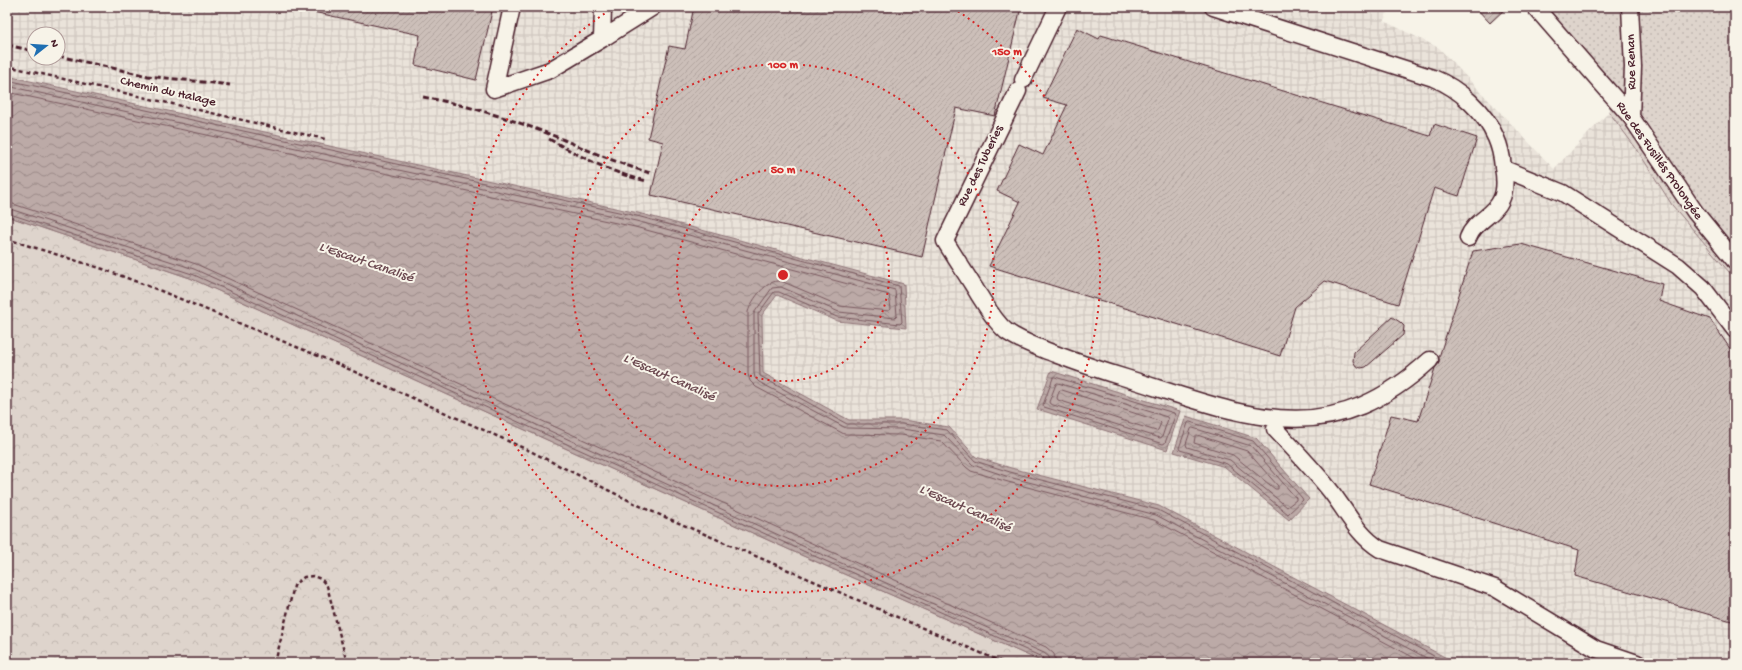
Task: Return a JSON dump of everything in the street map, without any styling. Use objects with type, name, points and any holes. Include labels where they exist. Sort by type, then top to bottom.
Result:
[{"type":"street","points":[[512,7],[494,89],[550,70],[602,40],[653,7]]},
{"type":"street","points":[[602,40],[603,7]]},
{"type":"street","name":"Rue des Tuberies","points":[[1058,7],[945,241],[995,319],[1006,330],[1017,338],[1095,368],[1228,410],[1279,420],[1304,419],[1334,414],[1369,403],[1406,381],[1430,360]]},
{"type":"street","points":[[1213,7],[1433,78],[1449,86],[1470,103],[1493,131],[1499,146],[1504,170],[1505,187],[1502,200],[1494,210],[1474,226],[1468,238]]},
{"type":"street","name":"Rue des Fusillés Prolongée","points":[[1535,7],[1631,117],[1695,212],[1735,261]]},
{"type":"street","name":"Rue Renan","points":[[1630,7],[1633,67],[1631,117]]},
{"type":"street","points":[[1504,170],[1555,189],[1571,197],[1678,266],[1703,288],[1735,330]]},
{"type":"street","points":[[1275,429],[1326,486],[1363,535],[1373,545],[1380,549],[1495,588],[1592,647],[1637,663]]},
{"type":"path","name":"Chemin du Halage","points":[[7,66],[325,139]]},
{"type":"path","points":[[7,238],[103,269],[162,291],[333,362],[556,463],[644,508],[1004,663]]},
{"type":"path","points":[[275,663],[294,586],[304,577],[313,576],[321,579],[327,586],[347,663]]},
{"type":"shaded area","points":[[7,7],[1389,7],[1384,21],[1439,48],[1554,169],[1609,112],[1638,151],[1672,205],[1735,279],[1735,663],[1456,663],[1159,506],[1011,468],[976,457],[949,427],[903,420],[849,420],[763,374],[762,315],[777,295],[837,321],[906,328],[904,284],[638,213],[7,76]]},
{"type":"green space","points":[[1546,7],[1735,7],[1735,279],[1672,205],[1638,151],[1609,112],[1614,89]]},
{"type":"green space","points":[[7,216],[190,278],[801,555],[1045,663],[7,663]]},
{"type":"water","name":"L'Escaut Canalisé","points":[[7,76],[638,213],[904,284],[906,328],[837,321],[777,295],[762,315],[763,373],[849,420],[903,420],[949,427],[976,457],[1011,468],[1159,506],[1456,663],[1045,663],[801,555],[190,278],[7,216]]},
{"type":"water","points":[[1051,371],[1180,411],[1167,450],[1037,409]]},
{"type":"water","points":[[1186,416],[1256,438],[1309,499],[1289,520],[1225,467],[1174,452]]},
{"type":"building","points":[[314,7],[493,7],[476,80],[415,65],[420,35],[313,12]]},
{"type":"building","points":[[694,7],[1021,7],[995,116],[956,108],[922,257],[651,195],[663,142],[648,138],[669,46],[685,49]]},
{"type":"building","points":[[1475,7],[1507,7],[1490,23]]},
{"type":"building","points":[[1077,28],[1099,39],[1101,35],[1430,136],[1434,124],[1477,138],[1459,196],[1434,188],[1398,304],[1325,281],[1295,307],[1280,356],[989,266],[1020,202],[997,191],[1019,144],[1043,155],[1067,105],[1043,98]]},
{"type":"building","points":[[1521,244],[1662,284],[1659,301],[1710,319],[1735,356],[1735,622],[1575,576],[1579,550],[1369,484],[1391,415],[1418,421],[1435,368],[1439,363],[1439,357],[1473,251]]},
{"type":"building","points":[[1392,317],[1404,326],[1403,335],[1366,367],[1361,368],[1356,366],[1353,361],[1354,352]]},
{"type":"railway","points":[[7,45],[26,49]]},
{"type":"railway","points":[[66,58],[148,76],[230,85]]},
{"type":"railway","points":[[423,97],[459,105],[512,120],[617,162],[650,173]]},
{"type":"railway","points":[[549,139],[608,169],[647,181]]}]
